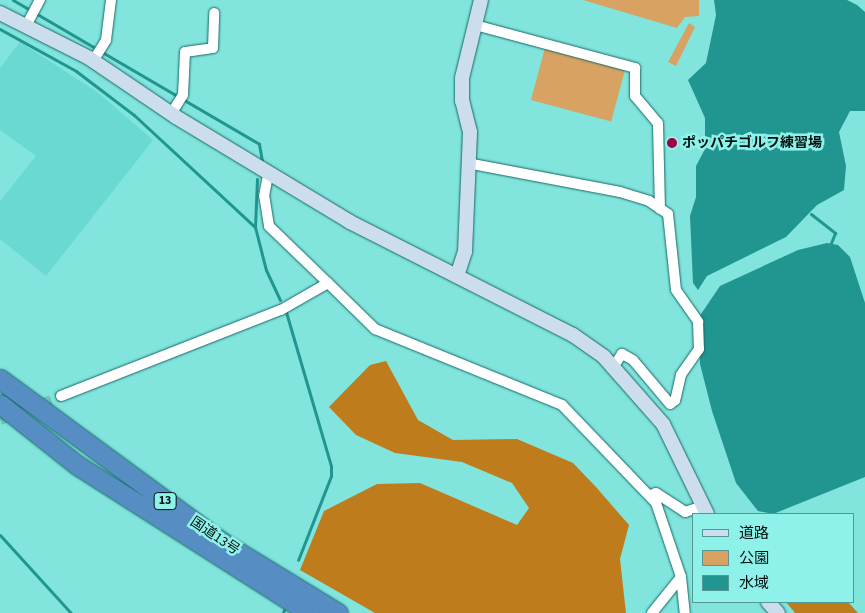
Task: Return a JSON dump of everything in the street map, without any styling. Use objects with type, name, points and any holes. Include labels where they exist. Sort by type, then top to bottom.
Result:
[{"type":"highway","name":"13","points":[[0,364],[109,461]]},
{"type":"highway","name":"国道13号","points":[[0,379],[109,461],[222,542],[338,613]]},
{"type":"highway","name":"国道13号","points":[[0,404],[77,465],[309,613]]},
{"type":"highway","name":"13","points":[[0,413],[77,465]]},
{"type":"street","points":[[99,54],[111,0]]},
{"type":"street","points":[[457,276],[465,252],[467,163],[470,132],[462,101],[462,78],[481,0]]},
{"type":"street","points":[[0,13],[34,12],[177,104],[268,175],[457,276],[574,335],[613,367],[663,424],[705,510],[686,512],[656,493],[651,495]]},
{"type":"street","points":[[177,104],[185,52],[212,48],[214,12]]},
{"type":"street","points":[[475,25],[635,68],[635,96],[658,122],[660,209]]},
{"type":"street","points":[[467,163],[620,192],[660,209],[672,221],[676,290],[698,322],[699,349],[681,375],[676,400],[670,404],[632,360],[622,354],[613,367]]},
{"type":"street","points":[[268,175],[264,196],[269,226],[374,329],[562,405],[651,495],[661,513],[680,577],[685,613]]},
{"type":"street","points":[[61,396],[281,310],[328,284]]},
{"type":"street","points":[[652,613],[680,577]]},
{"type":"street","points":[[769,603],[778,613]]},
{"type":"shaded area","points":[[20,42],[97,92],[153,140],[46,276],[0,239],[0,201],[36,156],[0,130],[0,68]]},
{"type":"shaded area","points":[[386,361],[418,420],[453,440],[517,439],[573,463],[596,487],[629,525],[620,559],[626,613],[375,613],[300,570],[324,511],[377,484],[420,483],[517,525],[529,508],[512,483],[462,462],[395,453],[356,435],[329,407],[370,365]]},
{"type":"shaded area","points":[[787,603],[849,603],[858,613],[795,613]]},
{"type":"green space","points":[[583,0],[699,0],[699,16],[685,17],[677,28]]},
{"type":"green space","points":[[689,23],[695,27],[676,66],[668,62]]},
{"type":"green space","points":[[546,44],[626,65],[611,122],[531,100]]},
{"type":"water","points":[[714,0],[847,0],[857,5],[865,12],[865,111],[850,111],[839,132],[846,166],[844,190],[817,205],[786,237],[707,276],[698,290],[693,283],[690,216],[696,197],[696,166],[705,149],[705,118],[688,80],[706,63],[716,15]]},
{"type":"water","points":[[827,243],[838,245],[850,257],[865,303],[865,477],[775,513],[768,513],[758,511],[736,483],[712,411],[700,364],[699,317],[720,286],[798,250]]},
{"type":"waterway","points":[[13,0],[259,144],[262,161]]},
{"type":"waterway","points":[[0,29],[76,71],[134,115],[255,227]]},
{"type":"waterway","points":[[257,179],[255,227],[266,270],[280,300]]},
{"type":"waterway","points":[[811,214],[835,233],[831,243]]},
{"type":"waterway","points":[[286,312],[331,466],[331,476],[298,560]]},
{"type":"waterway","points":[[0,535],[71,613]]},
{"type":"tunnel","points":[[0,420],[61,396]]},
{"type":"place","name":"ポッパチゴルフ練習場","points":[[672,143]]}]
